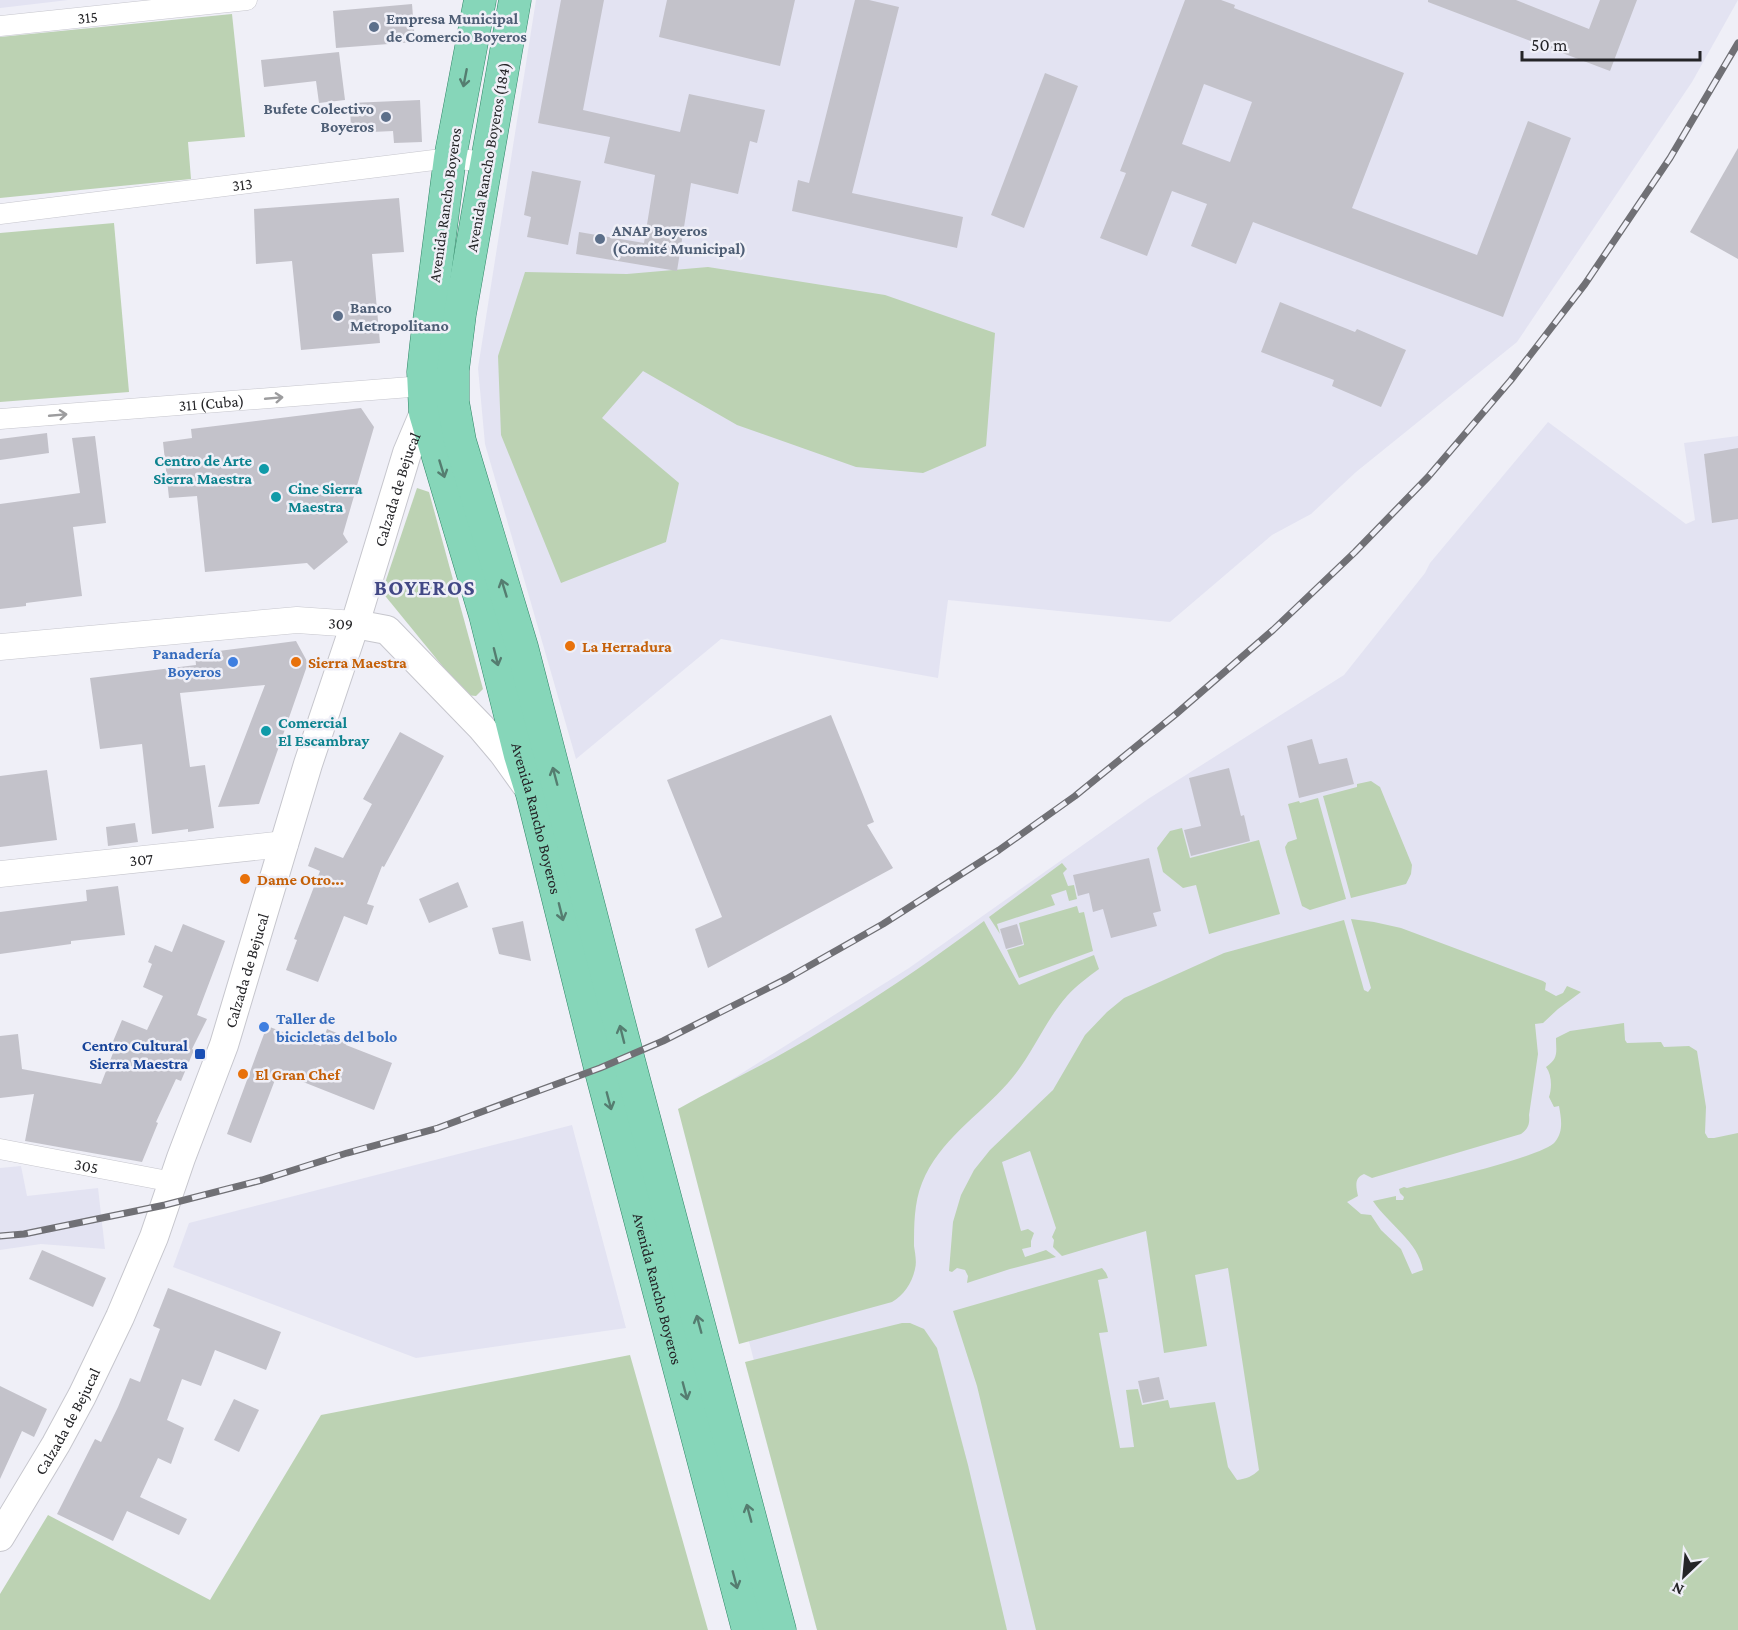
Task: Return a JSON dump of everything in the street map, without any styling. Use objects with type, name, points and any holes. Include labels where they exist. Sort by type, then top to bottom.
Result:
[{"type":"main road","name":"Avenida Rancho Boyeros","points":[[480,0],[450,158],[426,344],[424,399],[485,615],[598,1059],[748,1630]]},
{"type":"main road","name":"Avenida Rancho Boyeros (184)","points":[[460,314],[515,0]]},
{"type":"main road","name":"Avenida Rancho Boyeros","points":[[460,314],[453,370],[453,402],[460,441],[522,648],[630,1068],[780,1630]]},
{"type":"main road","name":"Calzada de Bejucal","points":[[0,1537],[56,1444],[86,1386],[129,1297],[154,1237],[222,1053],[308,764],[355,624],[424,399],[460,314]]},
{"type":"main road","name":"309","points":[[355,624],[387,630],[481,727],[503,753],[576,855]]},
{"type":"street","name":"315","points":[[0,26],[247,0]]},
{"type":"street","name":"313","points":[[0,214],[450,158],[486,162]]},
{"type":"street","name":"311 (Cuba)","points":[[0,419],[424,399]]},
{"type":"street","name":"309","points":[[0,647],[297,620],[355,624]]},
{"type":"street","name":"307","points":[[0,874],[285,844]]},
{"type":"street","name":"305","points":[[0,1149],[173,1182]]},
{"type":"shaded area","points":[[0,0],[68,0],[0,8]]},
{"type":"shaded area","points":[[536,0],[1738,0],[1692,82],[1517,342],[1356,472],[1311,514],[1272,535],[1170,622],[948,600],[938,678],[721,639],[576,759],[485,444],[478,368]]},
{"type":"shaded area","points":[[1548,422],[1686,524],[1695,520],[1684,443],[1738,436],[1738,1630],[824,1630],[688,1107],[909,968],[1148,799],[1344,675],[1425,573],[1430,563]]},
{"type":"shaded area","points":[[572,1125],[626,1328],[416,1358],[173,1267],[189,1223]]},
{"type":"shaded area","points":[[21,1166],[27,1196],[98,1188],[105,1249],[41,1244],[0,1250],[0,1168]]},
{"type":"green space","points":[[232,14],[245,137],[188,142],[191,179],[0,198],[0,37]]},
{"type":"green space","points":[[114,223],[129,392],[0,402],[0,233]]},
{"type":"green space","points":[[708,267],[885,295],[995,333],[986,446],[923,473],[856,467],[737,425],[643,371],[602,418],[679,483],[666,542],[561,583],[501,435],[498,356],[525,272],[627,274]]},
{"type":"green space","points":[[417,488],[429,492],[483,689],[476,696],[466,695],[382,592]]},
{"type":"green space","points":[[1371,781],[1380,787],[1412,865],[1411,874],[1406,884],[1351,898],[1323,796]]},
{"type":"green space","points":[[1318,798],[1346,899],[1310,910],[1302,906],[1286,852],[1285,847],[1288,842],[1297,839],[1288,804]]},
{"type":"green space","points":[[1182,828],[1190,858],[1259,840],[1280,914],[1209,934],[1196,885],[1183,888],[1163,872],[1157,848],[1170,831]]},
{"type":"green space","points":[[1062,863],[1067,869],[1063,873],[1068,886],[1074,885],[1077,899],[1069,901],[1066,890],[1051,895],[1055,905],[997,924],[1000,934],[989,917]]},
{"type":"green space","points":[[1077,906],[1079,913],[1084,912],[1093,951],[1019,978],[1007,950],[1024,945],[1019,923]]},
{"type":"green space","points":[[1351,919],[1401,928],[1543,981],[1546,983],[1545,990],[1556,996],[1563,993],[1567,986],[1581,992],[1543,1023],[1535,1024],[1538,1054],[1529,1124],[1521,1134],[1372,1178],[1364,1174],[1357,1180],[1358,1196],[1347,1202],[1361,1214],[1371,1215],[1381,1230],[1401,1249],[1412,1274],[1423,1270],[1415,1250],[1373,1201],[1396,1196],[1396,1200],[1403,1200],[1404,1197],[1399,1189],[1404,1187],[1509,1162],[1530,1155],[1555,1142],[1561,1129],[1559,1106],[1554,1107],[1549,1097],[1551,1082],[1546,1067],[1555,1058],[1556,1038],[1570,1031],[1624,1023],[1627,1043],[1661,1042],[1664,1047],[1689,1046],[1697,1051],[1706,1107],[1705,1133],[1708,1138],[1714,1138],[1738,1133],[1738,1630],[1036,1630],[977,1386],[953,1311],[1102,1268],[1108,1278],[1098,1280],[1108,1332],[1099,1333],[1120,1448],[1134,1447],[1126,1390],[1138,1389],[1142,1405],[1168,1400],[1170,1408],[1215,1402],[1228,1467],[1237,1480],[1240,1480],[1252,1476],[1259,1470],[1228,1268],[1195,1275],[1207,1346],[1164,1353],[1146,1231],[1062,1256],[1053,1247],[1052,1237],[1056,1228],[1030,1151],[1002,1162],[1021,1231],[1028,1229],[1034,1233],[1031,1247],[1022,1249],[1025,1257],[1046,1250],[1056,1257],[967,1283],[968,1276],[965,1270],[957,1268],[952,1272],[949,1271],[953,1222],[961,1195],[974,1170],[990,1150],[1053,1090],[1085,1035],[1124,998],[1224,953],[1344,920],[1364,990],[1368,992],[1371,988]]},
{"type":"green space","points":[[984,921],[1019,985],[1094,955],[1099,969],[1067,996],[1008,1083],[960,1129],[929,1168],[919,1191],[916,1206],[915,1269],[910,1284],[904,1292],[892,1302],[739,1344],[678,1109],[831,1025],[898,982]]},
{"type":"green space","points":[[902,1323],[910,1323],[924,1329],[937,1348],[968,1465],[1007,1630],[817,1630],[745,1362]]},
{"type":"green space","points":[[630,1355],[708,1630],[0,1630],[0,1594],[48,1515],[210,1600],[321,1415]]},
{"type":"building","points":[[561,0],[604,0],[583,110],[680,132],[689,94],[765,110],[757,143],[750,141],[738,194],[691,183],[677,271],[576,254],[579,232],[644,243],[655,175],[604,163],[610,137],[538,123]]},
{"type":"building","points":[[667,0],[795,0],[780,66],[659,37]]},
{"type":"building","points":[[855,0],[869,0],[899,7],[852,193],[963,217],[957,248],[792,211],[798,180],[809,183]]},
{"type":"building","points":[[1185,0],[1221,0],[1235,5],[1234,8],[1404,73],[1352,208],[1477,255],[1528,121],[1571,138],[1503,317],[1253,222],[1236,264],[1191,246],[1207,204],[1172,191],[1147,256],[1100,238],[1126,173],[1120,171]],"holes":[[[1204,84],[1252,102],[1230,162],[1182,144]]]},
{"type":"building","points":[[1428,0],[1516,0],[1589,29],[1600,0],[1637,0],[1610,71],[1428,2]]},
{"type":"building","name":"Empresa Municipal de Comercio Boyeros","points":[[412,4],[415,42],[336,48],[333,11]]},
{"type":"building","points":[[339,52],[345,100],[319,103],[316,81],[264,87],[261,60]]},
{"type":"building","points":[[1045,73],[1078,86],[1024,228],[991,215]]},
{"type":"building","name":"Bufete Colectivo Boyeros","points":[[420,100],[422,142],[394,143],[393,131],[351,133],[350,103]]},
{"type":"building","points":[[1738,148],[1738,259],[1690,232]]},
{"type":"building","points":[[532,171],[581,181],[568,245],[527,237],[531,217],[524,215]]},
{"type":"building","points":[[399,198],[404,252],[372,254],[380,343],[301,350],[292,261],[256,264],[254,209]]},
{"type":"building","points":[[1280,302],[1355,332],[1357,329],[1406,350],[1381,407],[1332,386],[1334,380],[1261,352]]},
{"type":"building","name":"Centro de Arte Sierra Maestra","points":[[361,408],[374,427],[343,534],[348,542],[314,570],[307,563],[205,572],[197,496],[169,498],[163,442],[192,438],[191,429]]},
{"type":"building","points":[[47,433],[49,453],[0,460],[0,439]]},
{"type":"building","points":[[95,436],[106,523],[73,527],[82,596],[26,603],[26,606],[0,609],[0,504],[80,493],[72,438]]},
{"type":"building","points":[[1738,448],[1738,519],[1712,523],[1704,454]]},
{"type":"building","points":[[296,641],[308,663],[259,804],[218,807],[265,685],[180,693],[190,767],[205,765],[214,828],[152,834],[142,744],[100,749],[90,678],[196,665],[195,654]]},
{"type":"building","points":[[831,715],[874,822],[867,825],[893,868],[708,968],[695,929],[722,917],[667,780]]},
{"type":"building","points":[[400,732],[444,756],[384,867],[382,866],[367,904],[374,906],[367,925],[344,916],[318,982],[286,970],[297,940],[294,939],[320,871],[308,866],[315,847],[343,858],[372,804],[363,799]]},
{"type":"building","points":[[1312,739],[1319,764],[1347,758],[1354,784],[1299,798],[1287,746]]},
{"type":"building","points":[[1229,768],[1250,841],[1191,856],[1184,830],[1201,826],[1189,778]]},
{"type":"building","points":[[47,770],[57,840],[0,847],[0,776]]},
{"type":"building","points":[[135,823],[138,842],[108,846],[106,827]]},
{"type":"building","points":[[1149,858],[1161,911],[1153,913],[1157,926],[1111,938],[1103,909],[1093,912],[1089,893],[1078,896],[1073,875]]},
{"type":"building","points":[[458,882],[468,907],[429,923],[419,899]]},
{"type":"building","points":[[118,886],[125,935],[71,941],[71,944],[0,954],[0,912],[87,901],[86,890]]},
{"type":"building","points":[[523,921],[531,961],[499,954],[492,928]]},
{"type":"building","points":[[183,924],[225,941],[197,1015],[207,1019],[192,1049],[194,1050],[181,1081],[176,1079],[156,1122],[158,1123],[142,1162],[25,1141],[34,1094],[0,1098],[0,1036],[18,1034],[22,1069],[101,1084],[113,1053],[109,1051],[122,1020],[147,1030],[163,996],[143,987],[152,964],[148,962],[155,945],[172,952]]},
{"type":"building","points":[[1017,924],[1023,944],[1006,949],[1000,929]]},
{"type":"building","points":[[267,1026],[321,1046],[327,1029],[349,1038],[346,1045],[392,1063],[374,1110],[278,1072],[251,1143],[227,1134]]},
{"type":"building","points":[[42,1250],[106,1278],[93,1307],[29,1279]]},
{"type":"building","points":[[168,1288],[281,1332],[266,1370],[215,1350],[201,1386],[182,1379],[167,1420],[184,1428],[171,1464],[158,1458],[140,1497],[187,1519],[179,1535],[127,1511],[113,1541],[57,1514],[95,1439],[101,1442],[130,1378],[140,1382],[160,1329],[153,1326]]},
{"type":"building","points":[[1159,1377],[1164,1399],[1143,1403],[1138,1381]]},
{"type":"building","points":[[0,1386],[47,1409],[34,1437],[22,1431],[0,1479]]},
{"type":"building","points":[[234,1399],[259,1410],[239,1452],[214,1440]]},
{"type":"railway","points":[[0,1236],[24,1234],[165,1205],[262,1180],[347,1153],[438,1128],[600,1068],[663,1041],[786,979],[883,924],[999,850],[1075,796],[1176,714],[1273,630],[1355,552],[1428,477],[1511,380],[1585,284],[1670,158],[1738,43]]},
{"type":"place","name":"Empresa Municipal de Comercio Boyeros","points":[[374,27]]},
{"type":"place","name":"Bufete Colectivo Boyeros","points":[[386,117]]},
{"type":"place","name":"ANAP Boyeros (Comité Municipal)","points":[[600,239]]},
{"type":"place","name":"Banco Metropolitano","points":[[338,316]]},
{"type":"place","name":"Centro de Arte Sierra Maestra","points":[[264,469]]},
{"type":"place","name":"Cine Sierra Maestra","points":[[276,497]]},
{"type":"place","name":"La Herradura","points":[[570,646]]},
{"type":"place","name":"Panadería Boyeros","points":[[233,662]]},
{"type":"place","name":"Sierra Maestra","points":[[296,662]]},
{"type":"place","name":"Comercial El Escambray","points":[[266,731]]},
{"type":"place","name":"Dame Otro...","points":[[245,879]]},
{"type":"place","name":"Taller de bicicletas del bolo","points":[[264,1027]]},
{"type":"place","name":"Centro Cultural Sierra Maestra","points":[[200,1054]]},
{"type":"place","name":"El Gran Chef","points":[[243,1074]]},
{"type":"district","name":"BOYEROS","points":[[425,587]]}]
